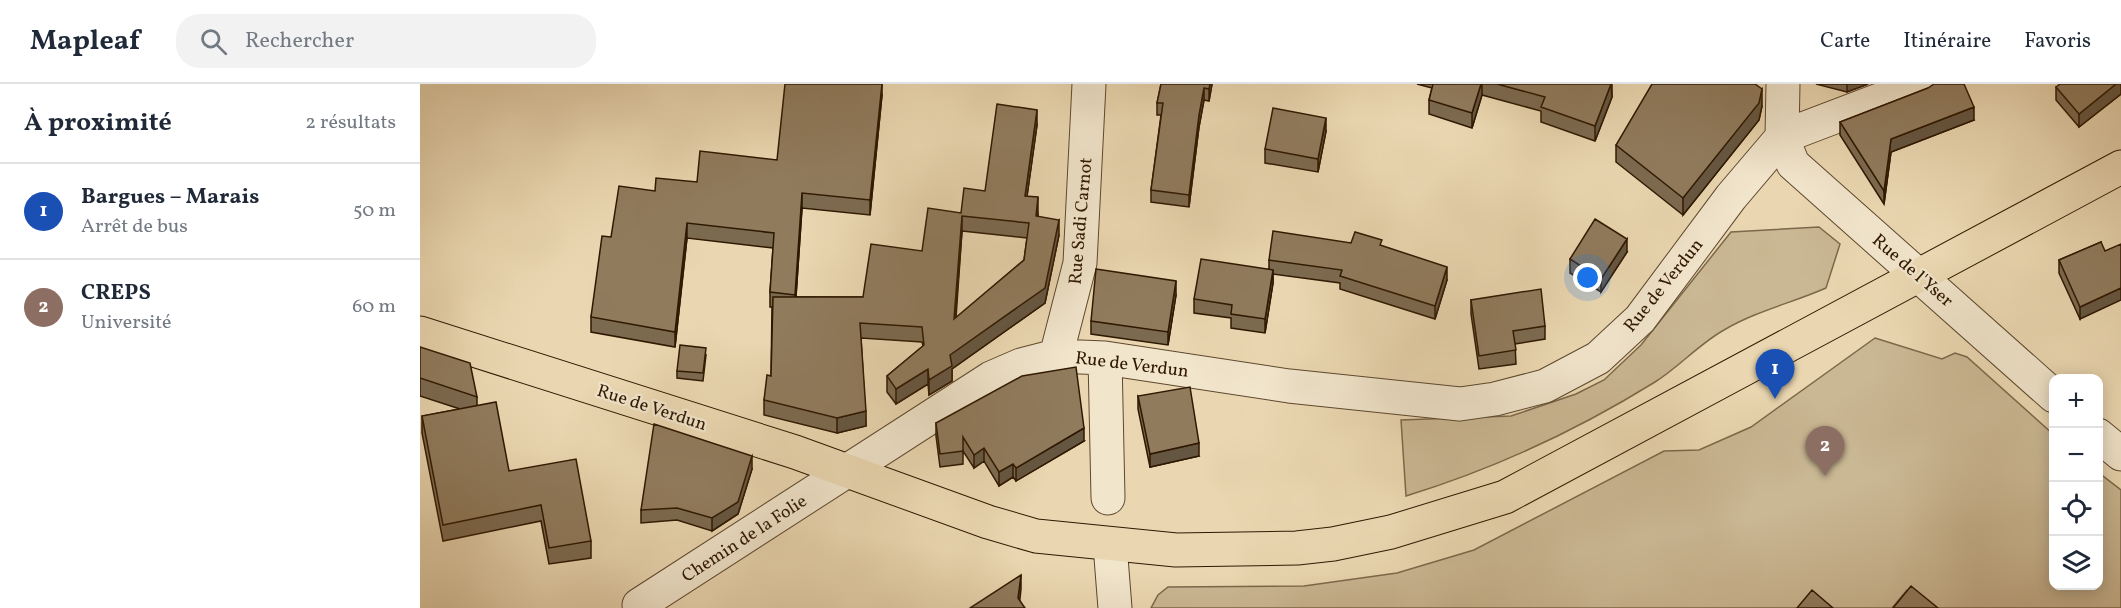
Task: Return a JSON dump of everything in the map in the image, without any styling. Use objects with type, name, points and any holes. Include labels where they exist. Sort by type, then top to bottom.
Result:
[{"type":"main road","points":[[848,471],[988,522],[1035,536],[1176,550],[1297,548],[1361,539],[1481,506],[1564,467],[2121,167]]},
{"type":"main road","name":"Rue de Verdun","points":[[420,333],[848,471]]},
{"type":"street","name":"Rue Sadi Carnot","points":[[1056,356],[1081,253],[1089,84]]},
{"type":"street","points":[[1784,84],[1782,137],[1921,84]]},
{"type":"street","name":"Rue de Verdun","points":[[848,471],[991,378],[1021,365],[1056,356],[1105,358],[1290,386],[1460,404],[1506,397],[1545,386],[1598,358],[1640,319],[1731,197],[1782,137]]},
{"type":"street","name":"Rue de l'Yser","points":[[1782,137],[1793,164],[1801,172],[2049,392]]},
{"type":"street","points":[[1105,358],[1108,498]]},
{"type":"street","points":[[2103,439],[2121,454]]},
{"type":"street","name":"Chemin de la Folie","points":[[639,605],[848,471]]},
{"type":"street","points":[[1110,545],[1115,608]]},
{"type":"shaded area","points":[[1819,227],[1840,244],[1826,288],[1724,330],[1655,382],[1565,432],[1471,474],[1406,496],[1401,420],[1511,416],[1576,394],[1604,380],[1641,345],[1731,232]]},
{"type":"shaded area","points":[[1875,338],[1942,359],[1955,353],[1967,357],[2049,430],[2049,590],[2103,590],[2103,476],[2121,490],[2121,608],[1929,608],[1907,590],[1892,608],[1151,608],[1158,595],[1168,587],[1304,586],[1397,573],[1474,550],[1664,451],[1699,450],[1751,427]]},
{"type":"building","points":[[785,84],[882,84],[870,200],[802,193],[795,295],[770,292],[774,233],[687,223],[675,332],[591,317],[602,236],[611,237],[619,186],[655,191],[656,178],[697,182],[700,151],[777,160]]},
{"type":"building","points":[[1161,84],[1210,84],[1209,89],[1204,88],[1189,195],[1151,190],[1163,103],[1157,103]]},
{"type":"building","points":[[1433,84],[1481,84],[1472,113],[1429,100]]},
{"type":"building","points":[[1497,84],[1611,84],[1595,126],[1541,107],[1545,97]]},
{"type":"building","points":[[1652,84],[1755,84],[1762,89],[1759,103],[1683,198],[1616,145]]},
{"type":"building","points":[[1934,84],[1964,84],[1974,107],[1891,139],[1884,191],[1840,122]]},
{"type":"building","points":[[2060,84],[2116,84],[2079,114],[2056,87]]},
{"type":"building","points":[[997,104],[1037,110],[1025,196],[1038,197],[1036,216],[1059,220],[1045,288],[950,355],[952,366],[929,380],[928,369],[896,389],[887,376],[924,345],[922,327],[860,323],[866,411],[837,418],[764,400],[767,375],[771,376],[773,297],[863,297],[871,244],[922,251],[928,208],[961,213],[964,188],[985,191]],"holes":[[[962,216],[1029,223],[1024,260],[954,319]]]},
{"type":"building","points":[[1273,108],[1326,118],[1318,159],[1265,149]]},
{"type":"building","points":[[1595,219],[1627,239],[1601,279],[1570,259]]},
{"type":"building","points":[[1273,231],[1351,243],[1355,232],[1382,240],[1380,245],[1447,267],[1435,306],[1340,276],[1342,270],[1269,260]]},
{"type":"building","points":[[2101,242],[2105,251],[2121,244],[2121,288],[2080,307],[2059,260]]},
{"type":"building","points":[[1201,259],[1273,270],[1265,319],[1231,314],[1232,305],[1194,299]]},
{"type":"building","points":[[1096,269],[1176,281],[1168,332],[1091,321]]},
{"type":"building","points":[[1541,289],[1545,326],[1513,331],[1516,350],[1479,356],[1471,300]]},
{"type":"building","points":[[680,345],[706,348],[703,373],[677,371]]},
{"type":"building","points":[[420,347],[470,363],[477,397],[420,378]]},
{"type":"building","points":[[1076,367],[1084,428],[1016,468],[1013,464],[999,472],[984,448],[974,455],[963,437],[963,451],[940,454],[936,423],[1022,376]]},
{"type":"building","points":[[1190,387],[1199,443],[1150,454],[1138,396]]},
{"type":"building","points":[[496,402],[509,471],[576,459],[591,541],[549,548],[541,505],[443,525],[422,416]]},
{"type":"building","points":[[654,424],[752,456],[738,502],[712,518],[677,508],[641,510]]},
{"type":"building","points":[[1021,575],[1018,598],[1025,608],[970,608]]},
{"type":"building","points":[[1911,586],[1938,608],[1893,608]]},
{"type":"building","points":[[1812,590],[1833,608],[1797,608]]},
{"type":"place","name":"Bargues – Marais","points":[[1775,399]]},
{"type":"place","name":"CREPS","points":[[1825,476]]}]
